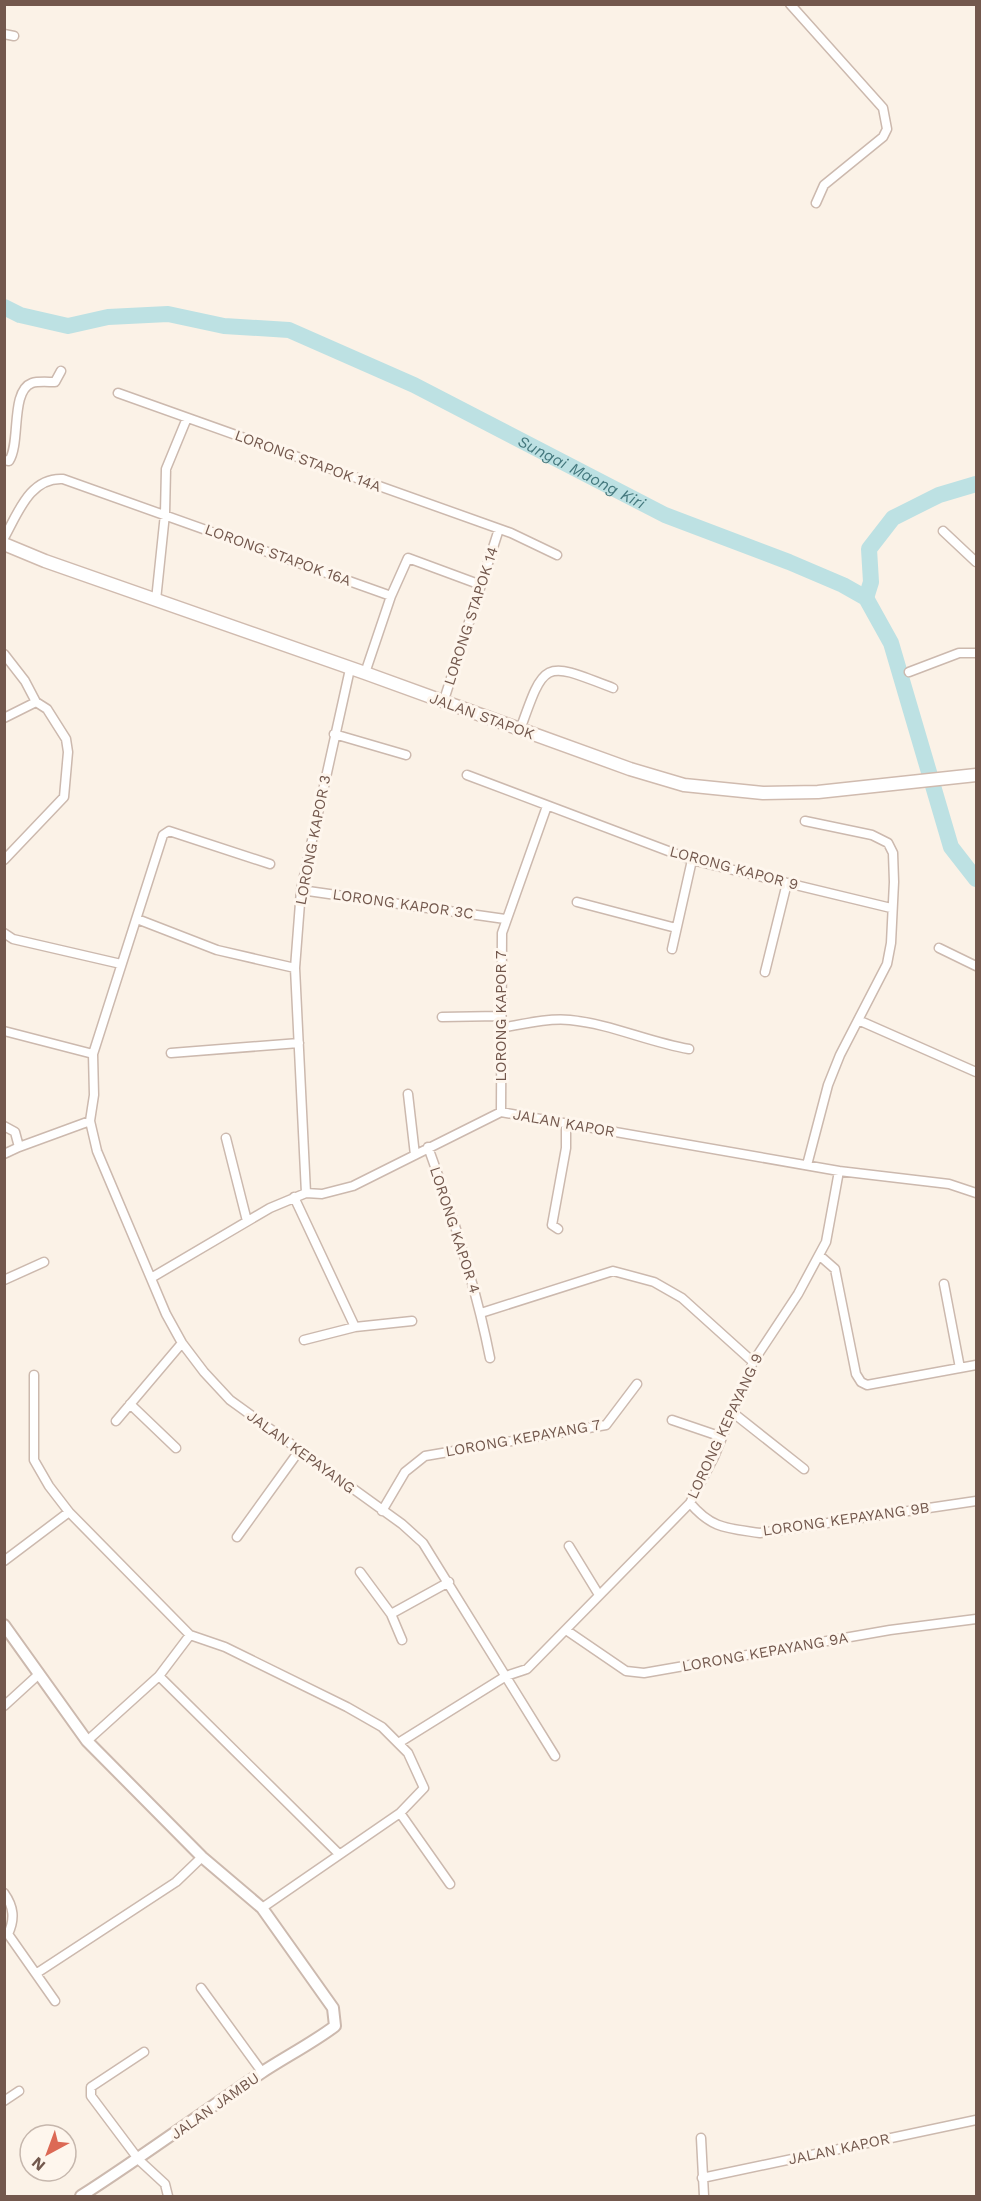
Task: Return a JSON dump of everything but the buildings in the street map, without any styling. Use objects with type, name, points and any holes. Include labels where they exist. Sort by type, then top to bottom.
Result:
[{"type":"main road","name":"JALAN STAPOK","points":[[4,544],[45,561],[365,673],[443,703],[684,785],[763,793],[818,792],[976,775]]},
{"type":"street","points":[[790,4],[876,98],[886,117],[887,129],[883,137],[831,177],[818,195],[816,204]]},
{"type":"street","points":[[4,460],[9,460],[16,446],[15,419],[26,387],[33,382],[55,382],[61,371]]},
{"type":"street","name":"LORONG STAPOK 14A","points":[[118,393],[524,538],[557,555]]},
{"type":"street","points":[[156,600],[165,514],[166,469],[187,418]]},
{"type":"street","name":"LORONG STAPOK 16A","points":[[4,538],[26,499],[36,487],[50,478],[63,479],[391,596]]},
{"type":"street","name":"LORONG STAPOK 14","points":[[443,703],[499,529]]},
{"type":"street","points":[[943,531],[976,562]]},
{"type":"street","points":[[365,673],[391,596],[408,558],[481,585]]},
{"type":"street","points":[[909,672],[959,653],[976,653]]},
{"type":"street","points":[[4,654],[25,681],[36,702],[47,709],[66,739],[68,752],[64,797],[4,860]]},
{"type":"street","name":"LORONG KAPOR 3","points":[[306,1193],[295,968],[301,890],[333,734],[350,669]]},
{"type":"street","points":[[520,730],[535,687],[543,676],[553,671],[566,669],[614,688]]},
{"type":"street","points":[[4,718],[36,702]]},
{"type":"street","points":[[333,734],[406,755]]},
{"type":"street","name":"LORONG KAPOR 9","points":[[467,775],[692,860],[891,908]]},
{"type":"street","name":"LORONG KAPOR 7","points":[[501,1112],[500,946],[505,919],[547,806]]},
{"type":"street","points":[[805,821],[872,835],[892,847],[894,882],[891,943],[887,964],[828,1085],[807,1165]]},
{"type":"street","points":[[4,1154],[90,1121],[94,1095],[93,1054],[163,836],[169,831],[270,864]]},
{"type":"street","points":[[672,949],[692,860]]},
{"type":"street","points":[[765,972],[787,884]]},
{"type":"street","name":"LORONG KAPOR 3C","points":[[301,890],[505,919]]},
{"type":"street","points":[[577,902],[676,928]]},
{"type":"street","points":[[137,919],[217,950],[295,968]]},
{"type":"street","points":[[4,933],[13,939],[121,964]]},
{"type":"street","points":[[939,948],[976,966]]},
{"type":"street","points":[[442,1017],[499,1016]]},
{"type":"street","points":[[501,1028],[548,1020],[569,1020],[591,1023],[689,1049]]},
{"type":"street","points":[[858,1020],[976,1072]]},
{"type":"street","points":[[4,1030],[93,1054]]},
{"type":"street","points":[[171,1053],[299,1043]]},
{"type":"street","points":[[408,1094],[415,1155]]},
{"type":"street","name":"JALAN KAPOR","points":[[151,1278],[247,1221],[294,1197],[306,1193],[322,1194],[353,1186],[501,1112],[840,1171],[949,1184],[976,1193]]},
{"type":"street","name":"JALAN KEPAYANG","points":[[90,1121],[97,1151],[166,1314],[182,1343],[230,1400],[402,1524],[423,1543],[555,1756]]},
{"type":"street","points":[[558,1229],[552,1225],[566,1148],[566,1124]]},
{"type":"street","points":[[4,1125],[15,1132],[19,1147]]},
{"type":"street","points":[[226,1138],[247,1221]]},
{"type":"street","name":"LORONG KAPOR 4","points":[[428,1148],[446,1197],[481,1313],[490,1358]]},
{"type":"street","name":"LORONG KEPAYANG 9","points":[[400,1742],[506,1676],[527,1669],[690,1503],[722,1437],[753,1362],[798,1294],[826,1242],[840,1171]]},
{"type":"street","points":[[294,1197],[355,1327]]},
{"type":"street","points":[[819,1255],[835,1269],[856,1374],[861,1382],[867,1385],[976,1365]]},
{"type":"street","points":[[4,1280],[44,1262]]},
{"type":"street","name":"LORONG KAPOR 4","points":[[481,1313],[613,1271],[654,1282],[682,1298],[753,1362]]},
{"type":"street","points":[[944,1284],[960,1368]]},
{"type":"street","points":[[304,1340],[355,1327],[412,1321]]},
{"type":"street","points":[[116,1421],[182,1343]]},
{"type":"street","points":[[4,1625],[87,1741],[202,1857],[262,1908],[338,1853],[400,1813],[424,1788],[417,1770],[400,1742],[382,1727],[347,1707],[225,1647],[190,1635],[69,1512],[48,1486],[34,1460],[34,1375]]},
{"type":"street","name":"LORONG KEPAYANG 7","points":[[381,1510],[405,1472],[425,1456],[606,1425],[637,1384]]},
{"type":"street","points":[[130,1404],[176,1448]]},
{"type":"street","points":[[732,1412],[804,1469]]},
{"type":"street","points":[[672,1420],[722,1437]]},
{"type":"street","points":[[237,1537],[299,1450]]},
{"type":"street","name":"LORONG KEPAYANG 9B","points":[[690,1503],[706,1521],[729,1529],[760,1533],[976,1501]]},
{"type":"street","points":[[4,1561],[69,1512]]},
{"type":"street","points":[[569,1546],[599,1595]]},
{"type":"street","points":[[360,1572],[391,1614],[402,1640]]},
{"type":"street","points":[[391,1614],[449,1582]]},
{"type":"street","name":"LORONG KEPAYANG 9A","points":[[566,1630],[626,1671],[644,1672],[890,1630],[976,1619]]},
{"type":"street","points":[[87,1741],[159,1676],[190,1635]]},
{"type":"street","points":[[4,1706],[39,1674]]},
{"type":"street","points":[[159,1676],[338,1853]]},
{"type":"street","points":[[400,1813],[450,1884]]},
{"type":"street","points":[[37,1973],[176,1882],[202,1857]]},
{"type":"street","points":[[4,1893],[12,1907],[14,1923],[6,1935],[37,1973],[55,2001]]},
{"type":"street","name":"JALAN JAMBU","points":[[81,2196],[138,2160],[262,2072],[334,2026],[333,2008],[262,1908]]},
{"type":"street","points":[[201,1988],[262,2072]]},
{"type":"street","points":[[144,2052],[91,2087],[91,2096],[138,2160],[165,2184],[168,2196]]},
{"type":"street","points":[[4,2101],[19,2091]]},
{"type":"street","name":"JALAN KAPOR","points":[[702,2178],[976,2120]]},
{"type":"street","points":[[701,2138],[704,2196]]},
{"type":"waterway","name":"Sungai Maong Kiri","points":[[4,307],[20,315],[68,326],[108,317],[168,314],[224,326],[289,330],[414,385],[665,515],[789,562],[843,585],[866,598],[891,643],[951,847],[976,879]]},
{"type":"waterway","points":[[866,598],[871,582],[869,549],[893,518],[939,495],[976,484]]}]
